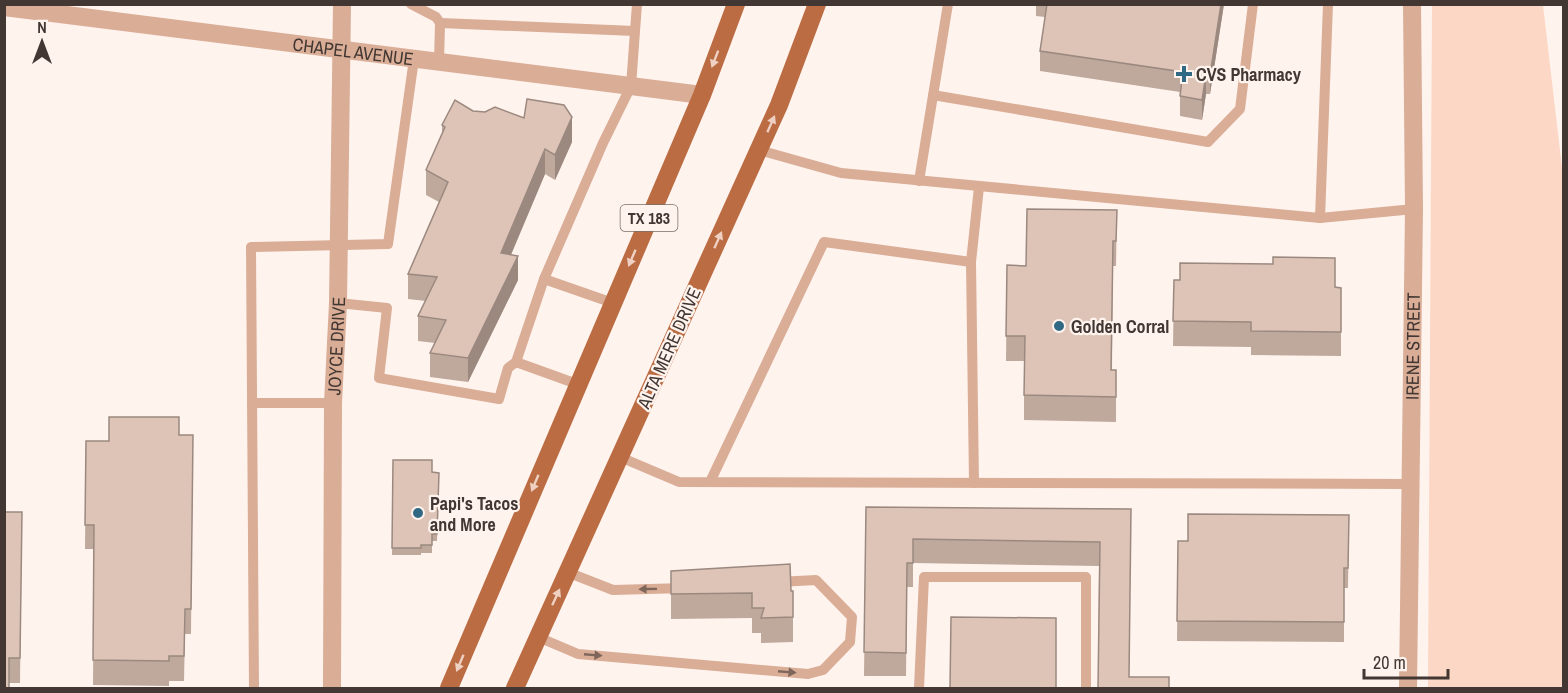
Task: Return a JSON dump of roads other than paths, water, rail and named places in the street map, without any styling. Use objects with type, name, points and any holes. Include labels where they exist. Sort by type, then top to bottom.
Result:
[{"type":"main road","name":"TX 183","points":[[449,688],[702,95],[736,4]]},
{"type":"main road","name":"ALTA MERE DRIVE","points":[[515,688],[779,105],[817,4]]},
{"type":"main road","points":[[796,59],[830,4]]},
{"type":"street","name":"JOYCE DRIVE","points":[[332,688],[333,402],[338,303],[342,4]]},
{"type":"street","name":"IRENE STREET","points":[[1408,688],[1414,209],[1412,4]]},
{"type":"street","name":"CHAPEL AVENUE","points":[[4,7],[702,95]]},
{"type":"lane","points":[[411,4],[436,17],[440,23],[439,62]]},
{"type":"lane","points":[[338,303],[387,308],[379,378],[500,399],[508,369],[516,362],[544,279],[603,143],[631,86],[637,4]]},
{"type":"lane","points":[[919,181],[948,4]]},
{"type":"lane","points":[[933,95],[1209,142],[1240,109],[1253,4]]},
{"type":"lane","points":[[1320,218],[1328,4]]},
{"type":"lane","points":[[440,23],[635,31]]},
{"type":"lane","points":[[254,688],[251,247],[388,244],[414,59]]},
{"type":"lane","points":[[759,150],[841,173],[1320,218],[1414,209]]},
{"type":"lane","points":[[974,483],[971,262],[979,187]]},
{"type":"lane","points":[[710,482],[824,242],[971,262]]},
{"type":"lane","points":[[544,279],[612,303]]},
{"type":"lane","points":[[516,362],[578,384]]},
{"type":"lane","points":[[252,403],[333,402]]},
{"type":"lane","points":[[620,457],[679,482],[1410,484]]},
{"type":"lane","points":[[567,572],[612,590],[700,587]]},
{"type":"lane","points":[[919,688],[924,577],[1086,577],[1086,688]]},
{"type":"lane","points":[[538,637],[578,654],[807,674],[823,670],[850,642],[852,617],[816,580],[769,583]]},
{"type":"place","name":"CVS Pharmacy","points":[[1184,74]]},
{"type":"place","name":"Golden Corral","points":[[1059,326]]},
{"type":"place","name":"Papi's Tacos and More","points":[[418,513]]}]
